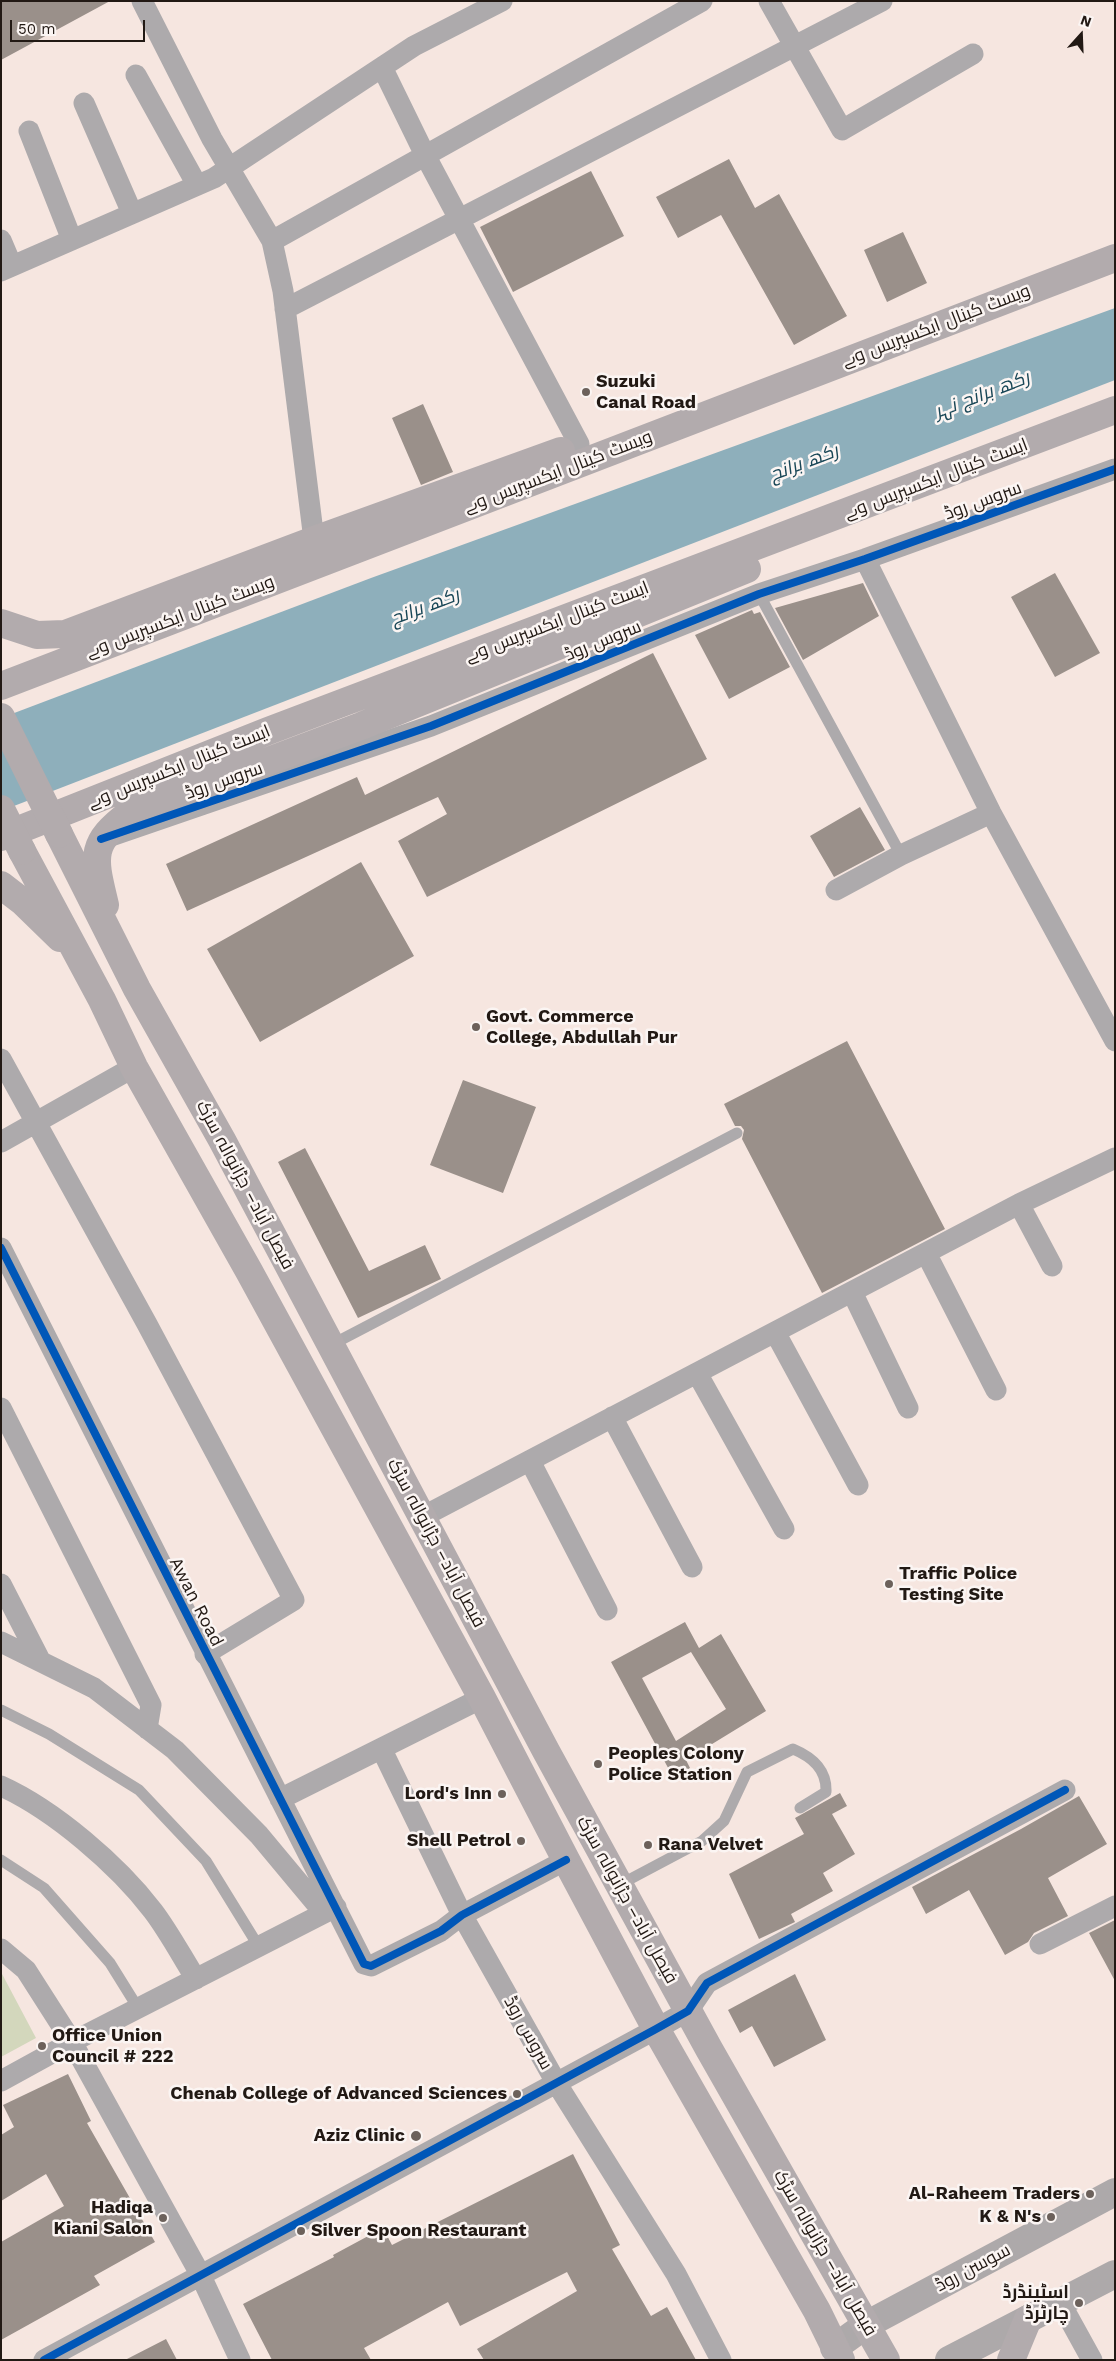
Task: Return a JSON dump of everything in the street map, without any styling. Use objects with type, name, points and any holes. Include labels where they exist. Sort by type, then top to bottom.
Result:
[{"type":"main road","name":"ویسٹ کینال ایکسپریس وے","points":[[1,686],[1115,258]]},
{"type":"main road","points":[[1,623],[37,635],[66,634],[314,540],[580,444],[786,384]]},
{"type":"main road","name":"ایسٹ کینال ایکسپریس وے","points":[[12,844],[277,728],[1115,410]]},
{"type":"main road","points":[[114,942],[98,872],[102,839],[112,826],[130,813],[361,726],[712,584],[1032,443]]},
{"type":"main road","name":"فیصل آباد– جڑانوالہ سڑک","points":[[1,717],[137,989],[222,1140],[619,1885],[688,2011],[886,2360]]},
{"type":"main road","name":"فیصل آباد– جڑانوالہ سڑک","points":[[1,809],[12,844],[79,956],[134,1067],[250,1272],[482,1698],[656,2029],[817,2311],[838,2354]]},
{"type":"main road","points":[[1,885],[23,902],[79,956]]},
{"type":"main road","points":[[1011,2360],[1028,2319]]},
{"type":"street","points":[[142,1],[212,139],[272,241],[285,309],[314,540]]},
{"type":"street","points":[[1,240],[6,269],[197,185],[229,168],[414,46],[502,1]]},
{"type":"street","points":[[272,241],[702,1]]},
{"type":"street","points":[[769,1],[842,130],[973,54]]},
{"type":"street","points":[[285,309],[882,1]]},
{"type":"street","points":[[382,67],[425,155],[580,444]]},
{"type":"street","points":[[136,75],[197,185]]},
{"type":"street","points":[[84,103],[132,214]]},
{"type":"street","points":[[30,131],[72,240]]},
{"type":"street","name":"سروس روڈ","points":[[102,839],[431,726],[759,594],[865,559],[1115,470]]},
{"type":"street","points":[[865,559],[991,813],[1115,1041]]},
{"type":"street","points":[[836,890],[901,855],[991,813]]},
{"type":"street","points":[[1,1059],[147,1324],[294,1600],[205,1654]]},
{"type":"street","points":[[1,1142],[134,1067]]},
{"type":"street","points":[[422,1517],[1019,1204],[1115,1158]]},
{"type":"street","points":[[1019,1204],[1052,1266]]},
{"type":"street","name":"Awan Road","points":[[1,1248],[280,1799],[330,1910],[364,1964],[367,1967],[442,1932],[462,1915]]},
{"type":"street","points":[[926,1253],[996,1390]]},
{"type":"street","points":[[852,1292],[908,1408]]},
{"type":"street","points":[[775,1332],[858,1485]]},
{"type":"street","points":[[697,1373],[784,1529]]},
{"type":"street","points":[[1,1408],[151,1705],[147,1728]]},
{"type":"street","points":[[612,1417],[692,1567]]},
{"type":"street","points":[[530,1460],[607,1610]]},
{"type":"street","points":[[3,1596],[40,1660]]},
{"type":"street","points":[[1,1642],[94,1688],[175,1750],[330,1910],[72,2042],[1,2081]]},
{"type":"street","points":[[280,1799],[382,1750],[482,1698]]},
{"type":"street","name":"سروس روڈ","points":[[382,1750],[462,1915],[557,2084],[676,2274],[721,2360]]},
{"type":"street","points":[[1,1786],[27,1798],[110,1862],[154,1912],[196,1979]]},
{"type":"street","points":[[44,2360],[656,2029],[688,2011],[708,1982],[1065,1790]]},
{"type":"street","points":[[462,1915],[566,1860]]},
{"type":"street","points":[[1040,1944],[1115,1906]]},
{"type":"street","points":[[1,1949],[26,1970],[72,2042],[200,2274],[240,2360]]},
{"type":"street","name":"سوسن روڈ","points":[[838,2354],[866,2326],[1115,2192]]},
{"type":"street","points":[[949,2360],[1115,2274]]},
{"type":"street","points":[[1060,2302],[1092,2360]]},
{"type":"lane","points":[[759,594],[901,855]]},
{"type":"lane","points":[[331,1345],[737,1132]]},
{"type":"lane","points":[[1,1710],[49,1734],[139,1790],[206,1861],[259,1947]]},
{"type":"lane","points":[[619,1885],[702,1841],[724,1821],[747,1772],[793,1749],[811,1756],[826,1781],[826,1792],[800,1808]]},
{"type":"lane","points":[[1,1860],[44,1888],[110,1963],[138,2008]]},
{"type":"green space","points":[[1,1972],[36,2038],[1,2057]]},
{"type":"water","points":[[1115,308],[1115,380],[1,811],[1,718],[371,578]]},
{"type":"building","points":[[1,1],[110,1],[1,60]]},
{"type":"building","points":[[729,159],[755,208],[779,194],[847,316],[794,345],[721,215],[678,238],[656,197]]},
{"type":"building","points":[[591,171],[624,236],[513,292],[480,227]]},
{"type":"building","points":[[903,232],[927,283],[887,302],[864,250]]},
{"type":"building","points":[[423,404],[453,472],[421,485],[392,418]]},
{"type":"building","points":[[1055,573],[1100,653],[1055,677],[1011,597]]},
{"type":"building","points":[[863,583],[879,616],[803,660],[775,608]]},
{"type":"building","points":[[752,610],[754,614],[760,612],[790,667],[729,699],[695,635]]},
{"type":"building","points":[[653,653],[707,759],[427,897],[398,841],[447,814],[438,797],[187,911],[166,864],[357,777],[365,795]]},
{"type":"building","points":[[860,807],[885,850],[834,877],[810,836]]},
{"type":"building","points":[[361,862],[414,956],[260,1042],[207,949]]},
{"type":"building","points":[[847,1041],[945,1229],[822,1293],[742,1139],[744,1130],[741,1126],[735,1126],[724,1104]]},
{"type":"building","points":[[463,1080],[536,1107],[503,1193],[430,1165]]},
{"type":"building","points":[[305,1148],[369,1271],[425,1245],[441,1279],[358,1318],[278,1162]]},
{"type":"building","points":[[685,1622],[699,1648],[721,1634],[766,1711],[686,1760],[690,1768],[673,1777],[611,1662]],"holes":[[[691,1652],[726,1709],[676,1741],[642,1678]]]},
{"type":"building","points":[[840,1793],[847,1806],[832,1814],[855,1854],[823,1873],[833,1891],[791,1914],[795,1922],[759,1939],[729,1874],[804,1834],[795,1818]]},
{"type":"building","points":[[1079,1796],[1107,1844],[1048,1878],[1068,1916],[1034,1933],[1028,1942],[1005,1955],[969,1890],[926,1914],[912,1887]]},
{"type":"building","points":[[1115,1920],[1115,1981],[1089,1933]]},
{"type":"building","points":[[795,1974],[826,2040],[774,2067],[752,2026],[740,2033],[728,2010]]},
{"type":"building","points":[[68,2074],[91,2121],[87,2123],[155,2242],[94,2276],[100,2285],[1,2340],[1,2242],[64,2206],[46,2174],[1,2201],[1,2135],[14,2127],[3,2105]]},
{"type":"building","points":[[573,2154],[620,2245],[612,2249],[651,2316],[667,2307],[696,2360],[484,2360],[477,2349],[577,2291],[567,2272],[460,2326],[448,2302],[364,2348],[371,2360],[272,2360],[243,2304],[334,2257],[333,2255],[383,2228],[392,2245]]},
{"type":"building","points":[[166,2339],[177,2360],[125,2360]]},
{"type":"cycle path","points":[[101,839],[431,726],[759,594],[865,559],[1115,469]]},
{"type":"cycle path","points":[[1,1248],[364,1964],[371,1966],[441,1931],[462,1915],[566,1860]]},
{"type":"cycle path","points":[[44,2360],[656,2029],[688,2011],[707,1983],[1065,1790]]},
{"type":"place","name":"Suzuki Canal Road","points":[[586,392]]},
{"type":"place","name":"Govt. Commerce College, Abdullah Pur","points":[[476,1027]]},
{"type":"place","name":"Traffic Police Testing Site","points":[[889,1584]]},
{"type":"place","name":"Peoples Colony Police Station","points":[[598,1764]]},
{"type":"place","name":"Lord's Inn","points":[[502,1794]]},
{"type":"place","name":"Shell Petrol","points":[[521,1841]]},
{"type":"place","name":"Rana Velvet","points":[[648,1845]]},
{"type":"place","name":"Office Union Council # 222","points":[[42,2046]]},
{"type":"place","name":"Chenab College of Advanced Sciences","points":[[517,2094]]},
{"type":"place","name":"Aziz Clinic","points":[[416,2136]]},
{"type":"place","name":"Al-Raheem Traders","points":[[1090,2194]]},
{"type":"place","name":"K & N's","points":[[1051,2217]]},
{"type":"place","name":"Hadiqa Kiani Salon","points":[[163,2218]]},
{"type":"place","name":"Silver Spoon Restaurant","points":[[301,2231]]},
{"type":"place","name":"اسٹینڈرڈ چارٹرڈ","points":[[1079,2303]]},
{"type":"water label","name":"رکھ برانچ نہر","points":[[982,395]]},
{"type":"water label","name":"رکھ برانچ","points":[[804,463]]},
{"type":"water label","name":"رکھ برانچ","points":[[425,607]]}]
